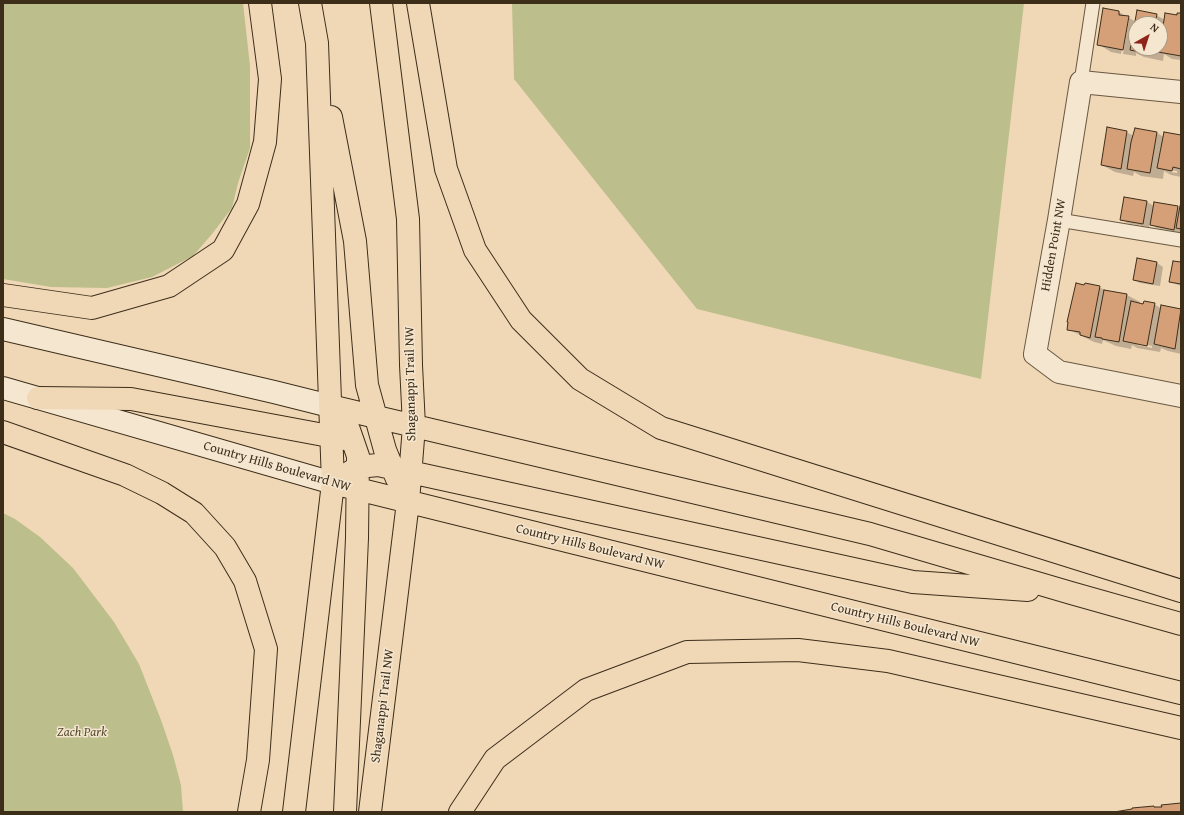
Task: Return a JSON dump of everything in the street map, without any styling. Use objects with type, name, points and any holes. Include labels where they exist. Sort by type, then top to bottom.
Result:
[{"type":"main road","points":[[3,295],[92,308],[169,286],[223,250],[248,204],[265,142],[270,79],[260,3]]},
{"type":"main road","points":[[310,3],[355,241],[367,385],[385,450],[402,470],[408,502]]},
{"type":"main road","name":"Shaganappi Trail NW","points":[[381,3],[408,219],[411,365],[414,426],[402,470]]},
{"type":"main road","points":[[418,3],[446,169],[475,250],[521,320],[580,379],[661,428],[1181,591]]},
{"type":"main road","points":[[294,812],[333,483],[317,43]]},
{"type":"main road","points":[[1081,82],[1181,92]]},
{"type":"main road","name":"Hidden Point NW","points":[[1081,82],[1059,220],[1035,354],[1059,372],[1181,396]]},
{"type":"main road","points":[[3,329],[330,406],[379,427],[414,426],[870,534],[1181,624]]},
{"type":"main road","name":"Country Hills Boulevard NW","points":[[3,388],[358,490],[1181,693]]},
{"type":"main road","points":[[38,398],[131,399],[352,440],[369,439],[379,427]]},
{"type":"main road","points":[[330,406],[349,430],[358,456],[358,490],[345,812]]},
{"type":"main road","points":[[3,432],[125,475],[162,493],[194,513],[225,546],[245,581],[266,650],[258,760],[249,812]]},
{"type":"main road","points":[[333,483],[358,467],[378,465],[913,582],[1071,593]]},
{"type":"main road","name":"Shaganappi Trail NW","points":[[370,812],[408,502]]},
{"type":"main road","points":[[460,812],[495,759],[586,690],[687,652],[798,650],[888,661],[1181,728]]},
{"type":"lane","points":[[1081,82],[1093,3]]},
{"type":"lane","points":[[1059,220],[1181,240]]},
{"type":"green space","points":[[3,3],[243,3],[250,66],[250,148],[238,183],[232,208],[193,256],[152,277],[107,288],[51,287],[3,279]]},
{"type":"green space","points":[[512,3],[1024,3],[981,379],[697,309],[514,79]]},
{"type":"green space","name":"Zach Park","points":[[3,513],[15,519],[40,537],[73,568],[114,622],[139,664],[161,720],[181,785],[183,812],[3,812]]},
{"type":"building","points":[[1103,8],[1119,11],[1119,15],[1129,16],[1123,50],[1097,45]]},
{"type":"building","points":[[1137,10],[1157,14],[1157,16],[1136,16]]},
{"type":"building","points":[[1165,13],[1177,15],[1177,13],[1181,13],[1181,56],[1168,54],[1168,16],[1165,16]]},
{"type":"building","points":[[1107,127],[1127,131],[1121,169],[1101,165]]},
{"type":"building","points":[[1135,128],[1157,132],[1150,173],[1127,169],[1131,142]]},
{"type":"building","points":[[1164,132],[1181,135],[1181,169],[1173,167],[1172,171],[1157,168]]},
{"type":"building","points":[[1124,197],[1147,201],[1143,224],[1120,220]]},
{"type":"building","points":[[1154,202],[1178,206],[1174,230],[1150,225]]},
{"type":"building","points":[[1180,206],[1181,207],[1181,229],[1176,228]]},
{"type":"building","points":[[1137,258],[1157,262],[1153,284],[1133,280]]},
{"type":"building","points":[[1173,261],[1181,262],[1181,284],[1169,282]]},
{"type":"building","points":[[1076,283],[1100,286],[1090,338],[1080,335],[1080,332],[1067,330],[1067,322]]},
{"type":"building","points":[[1104,290],[1127,294],[1119,342],[1095,337]]},
{"type":"building","points":[[1131,301],[1143,304],[1144,301],[1155,303],[1147,346],[1123,341]]},
{"type":"building","points":[[1161,305],[1181,309],[1175,349],[1154,344]]},
{"type":"building","points":[[1181,803],[1181,812],[1114,812],[1132,808],[1154,806],[1162,807],[1161,805]]}]
